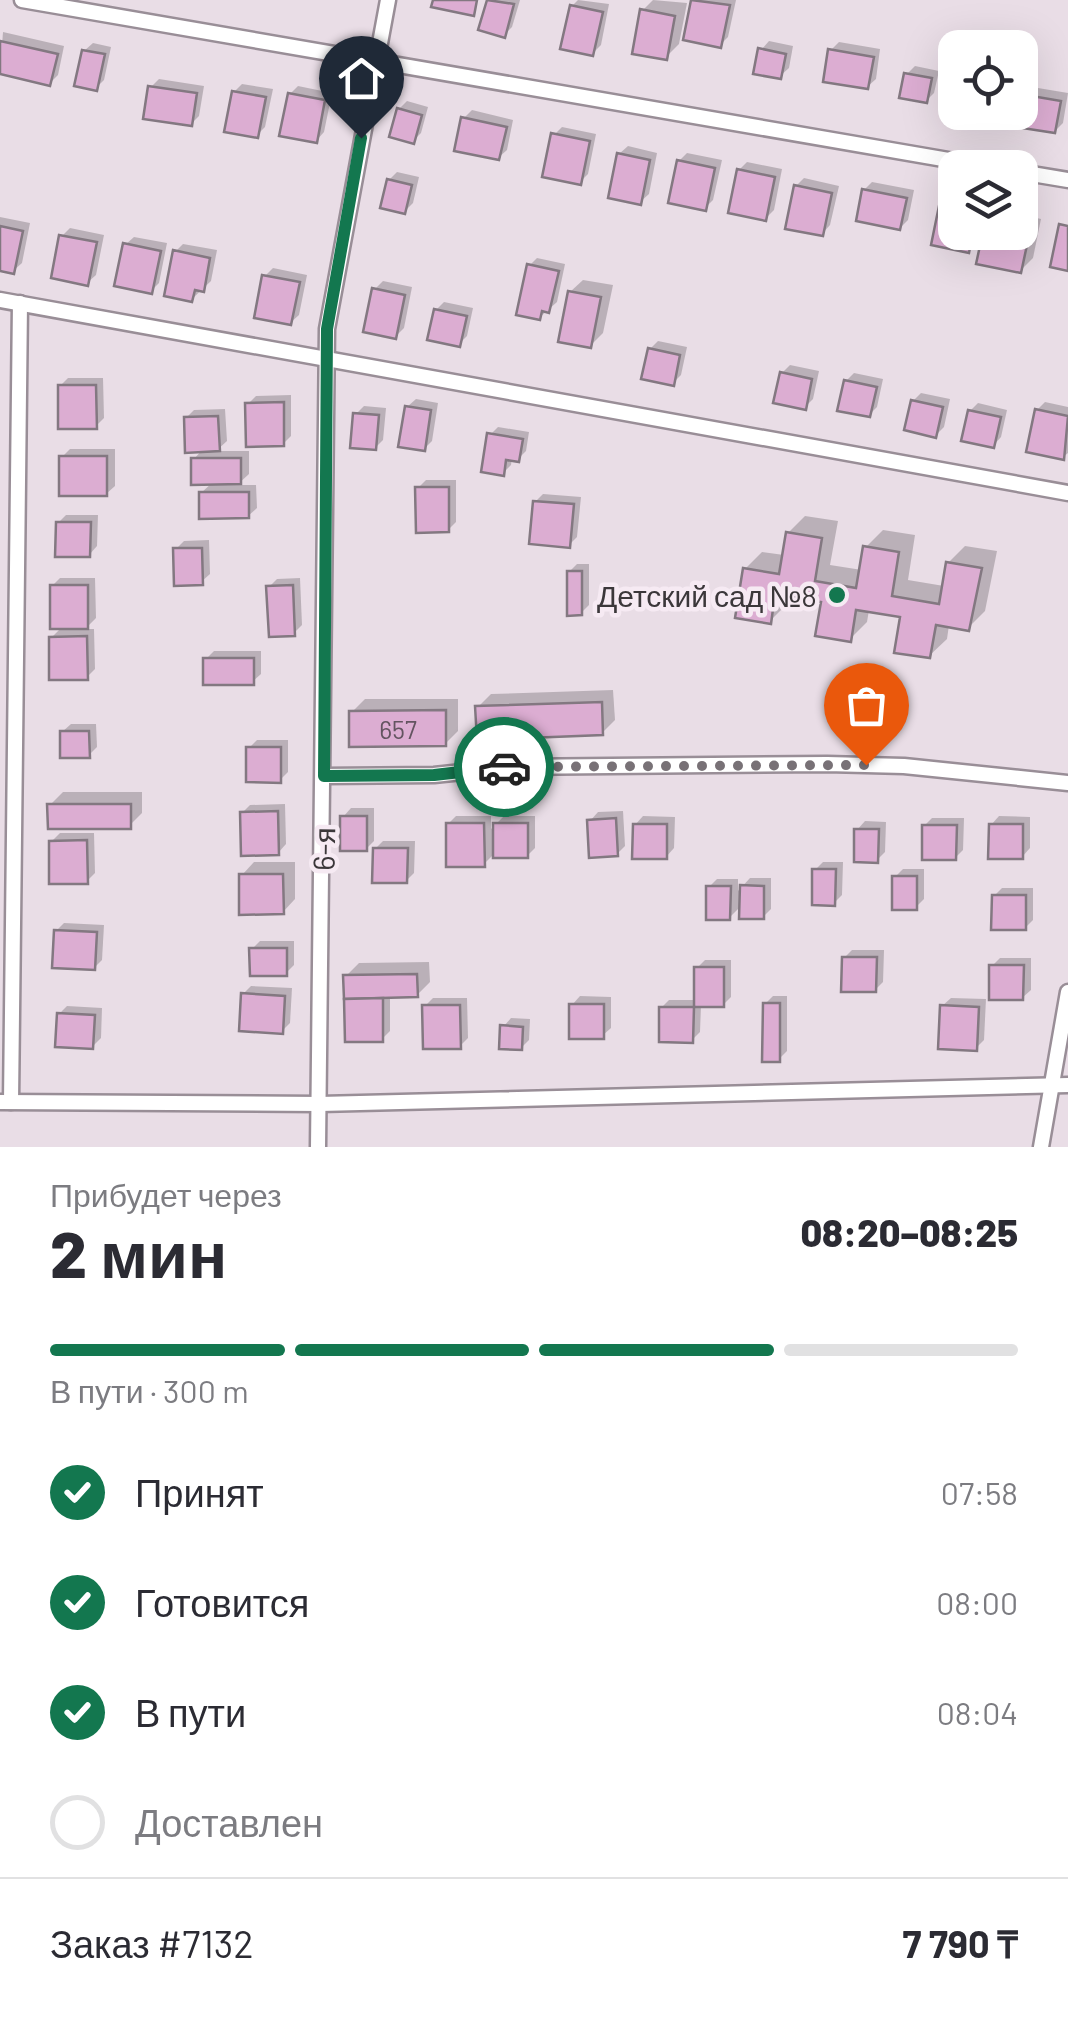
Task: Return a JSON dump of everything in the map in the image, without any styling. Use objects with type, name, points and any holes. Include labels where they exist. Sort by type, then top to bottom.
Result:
[{"type":"street","points":[[22,0],[938,158]]},
{"type":"street","name":"6-я","points":[[318,1147],[327,329],[388,0]]},
{"type":"street","points":[[1038,175],[1068,180]]},
{"type":"street","points":[[0,300],[1068,493]]},
{"type":"street","points":[[20,304],[5,1102],[320,1104],[1060,1085]]},
{"type":"street","points":[[324,776],[434,775],[509,767],[827,764],[904,766],[1068,782]]},
{"type":"street","points":[[1041,1147],[1060,1085],[1068,992]]},
{"type":"building","points":[[433,0],[477,0],[474,16],[431,7]]},
{"type":"building","points":[[487,0],[514,4],[505,38],[478,30]]},
{"type":"building","points":[[691,0],[730,5],[721,48],[683,40]]},
{"type":"building","points":[[570,5],[603,12],[593,56],[560,49]]},
{"type":"building","points":[[640,9],[675,16],[667,60],[632,54]]},
{"type":"building","points":[[0,41],[58,54],[50,86],[0,74]]},
{"type":"building","points":[[758,48],[786,54],[781,79],[753,74]]},
{"type":"building","points":[[828,49],[874,57],[868,89],[823,82]]},
{"type":"building","points":[[82,50],[105,54],[97,91],[74,86]]},
{"type":"building","points":[[904,73],[932,78],[927,103],[899,98]]},
{"type":"building","points":[[148,86],[197,93],[192,126],[143,119]]},
{"type":"building","points":[[232,91],[266,97],[258,138],[224,132]]},
{"type":"building","points":[[288,93],[325,100],[317,143],[279,136]]},
{"type":"building","points":[[1038,97],[1061,101],[1055,133],[1036,130]]},
{"type":"building","points":[[397,108],[422,115],[414,144],[389,137]]},
{"type":"building","points":[[461,117],[507,127],[499,160],[454,151]]},
{"type":"building","points":[[551,133],[590,141],[581,185],[542,177]]},
{"type":"building","points":[[617,153],[650,160],[641,205],[608,198]]},
{"type":"building","points":[[677,160],[715,168],[706,211],[668,203]]},
{"type":"building","points":[[737,169],[775,177],[766,221],[728,213]]},
{"type":"building","points":[[387,179],[412,185],[405,214],[380,208]]},
{"type":"building","points":[[794,185],[832,193],[823,236],[785,229]]},
{"type":"building","points":[[862,189],[907,198],[900,230],[856,221]]},
{"type":"building","points":[[938,211],[938,246],[931,245]]},
{"type":"building","points":[[1059,224],[1068,226],[1068,271],[1050,267]]},
{"type":"building","points":[[0,226],[23,231],[14,274],[0,271]]},
{"type":"building","points":[[59,235],[97,242],[88,286],[51,278]]},
{"type":"building","points":[[123,243],[161,251],[152,294],[114,286]]},
{"type":"building","points":[[173,250],[210,258],[204,292],[195,290],[192,302],[164,296]]},
{"type":"building","points":[[979,250],[1026,250],[1021,273],[976,264]]},
{"type":"building","points":[[527,264],[559,271],[549,313],[542,311],[540,320],[516,315]]},
{"type":"building","points":[[262,275],[300,282],[291,325],[254,318]]},
{"type":"building","points":[[372,288],[405,295],[396,339],[363,332]]},
{"type":"building","points":[[568,291],[601,297],[591,348],[558,342]]},
{"type":"building","points":[[434,309],[467,316],[460,347],[427,340]]},
{"type":"building","points":[[648,348],[680,355],[674,386],[641,379]]},
{"type":"building","points":[[780,372],[812,379],[806,410],[773,403]]},
{"type":"building","points":[[844,380],[877,387],[870,417],[837,411]]},
{"type":"building","points":[[58,385],[96,385],[97,429],[58,429]]},
{"type":"building","points":[[911,400],[943,407],[936,438],[904,430]]},
{"type":"building","points":[[284,402],[284,446],[246,447],[245,403]]},
{"type":"building","points":[[405,406],[431,410],[425,451],[398,447]]},
{"type":"building","points":[[1035,409],[1068,416],[1064,460],[1026,452]]},
{"type":"building","points":[[968,410],[1001,417],[994,448],[961,441]]},
{"type":"building","points":[[353,413],[379,415],[376,450],[350,448]]},
{"type":"building","points":[[218,416],[220,451],[185,453],[184,417]]},
{"type":"building","points":[[487,433],[523,439],[519,462],[506,460],[504,476],[481,472]]},
{"type":"building","points":[[59,456],[107,456],[107,496],[59,496]]},
{"type":"building","points":[[191,458],[241,458],[241,484],[191,485]]},
{"type":"building","points":[[415,487],[449,487],[449,532],[416,533]]},
{"type":"building","points":[[199,492],[249,492],[249,518],[199,519]]},
{"type":"building","points":[[533,501],[574,504],[570,548],[529,544]]},
{"type":"building","points":[[56,522],[91,522],[90,557],[55,557]]},
{"type":"building","name":"Детский сад №8","points":[[786,532],[822,538],[815,581],[856,588],[863,546],[899,552],[892,596],[939,604],[946,562],[982,568],[969,631],[936,625],[930,658],[894,653],[900,617],[856,610],[851,642],[815,636],[821,602],[775,594],[771,624],[735,618],[743,568],[779,574]]},
{"type":"building","points":[[173,548],[202,548],[203,585],[174,586]]},
{"type":"building","points":[[567,571],[582,571],[582,615],[567,616]]},
{"type":"building","points":[[50,585],[88,585],[88,629],[50,629]]},
{"type":"building","points":[[293,585],[295,636],[269,637],[266,586]]},
{"type":"building","points":[[87,636],[88,680],[49,680],[49,637]]},
{"type":"building","points":[[203,658],[254,658],[254,685],[203,685]]},
{"type":"building","points":[[602,702],[603,735],[477,740],[475,706]]},
{"type":"building","points":[[446,710],[446,746],[349,747],[349,711]]},
{"type":"building","points":[[60,731],[89,731],[90,758],[60,758]]},
{"type":"building","points":[[246,747],[281,747],[281,783],[246,782]]},
{"type":"building","points":[[47,804],[131,804],[131,829],[48,829]]},
{"type":"building","points":[[278,811],[279,855],[241,856],[240,812]]},
{"type":"building","points":[[340,816],[367,816],[367,851],[340,851]]},
{"type":"building","points":[[616,818],[618,856],[589,858],[587,820]]},
{"type":"building","points":[[446,823],[484,823],[485,867],[446,867]]},
{"type":"building","points":[[493,823],[528,823],[528,858],[493,858]]},
{"type":"building","points":[[633,824],[667,824],[667,859],[632,859]]},
{"type":"building","points":[[989,824],[1023,824],[1023,859],[988,859]]},
{"type":"building","points":[[922,825],[957,825],[956,860],[922,860]]},
{"type":"building","points":[[854,829],[879,829],[878,863],[854,862]]},
{"type":"building","points":[[87,840],[88,884],[49,884],[49,841]]},
{"type":"building","points":[[373,848],[408,848],[407,883],[372,883]]},
{"type":"building","points":[[812,869],[836,869],[835,906],[812,905]]},
{"type":"building","points":[[239,874],[283,874],[284,914],[239,915]]},
{"type":"building","points":[[892,876],[917,876],[917,910],[892,910]]},
{"type":"building","points":[[740,885],[764,886],[764,919],[739,919]]},
{"type":"building","points":[[706,886],[731,886],[730,920],[706,920]]},
{"type":"building","points":[[992,895],[1026,895],[1026,930],[991,930]]},
{"type":"building","points":[[54,930],[97,932],[95,970],[52,968]]},
{"type":"building","points":[[249,948],[287,948],[287,976],[250,976]]},
{"type":"building","points":[[842,957],[877,957],[876,992],[841,992]]},
{"type":"building","points":[[989,965],[1024,965],[1023,1000],[989,1000]]},
{"type":"building","points":[[694,967],[724,967],[724,1007],[694,1007]]},
{"type":"building","points":[[417,974],[418,997],[344,999],[343,975]]},
{"type":"building","points":[[241,993],[285,996],[283,1034],[239,1031]]},
{"type":"building","points":[[383,998],[383,1042],[345,1042],[344,999]]},
{"type":"building","points":[[763,1003],[780,1003],[780,1062],[762,1062]]},
{"type":"building","points":[[569,1004],[604,1004],[604,1039],[569,1039]]},
{"type":"building","points":[[422,1005],[460,1005],[461,1049],[423,1049]]},
{"type":"building","points":[[940,1005],[979,1007],[977,1051],[938,1049]]},
{"type":"building","points":[[659,1007],[694,1007],[693,1043],[659,1042]]},
{"type":"building","points":[[57,1013],[95,1015],[93,1049],[55,1047]]},
{"type":"building","points":[[500,1025],[523,1027],[522,1050],[499,1049]]},
{"type":"way so far","points":[[504,767],[866,765]]},
{"type":"place","name":"Детский сад №8","points":[[837,595]]},
{"type":"route","points":[[361,138],[327,329],[324,776],[434,775],[504,767]]}]
